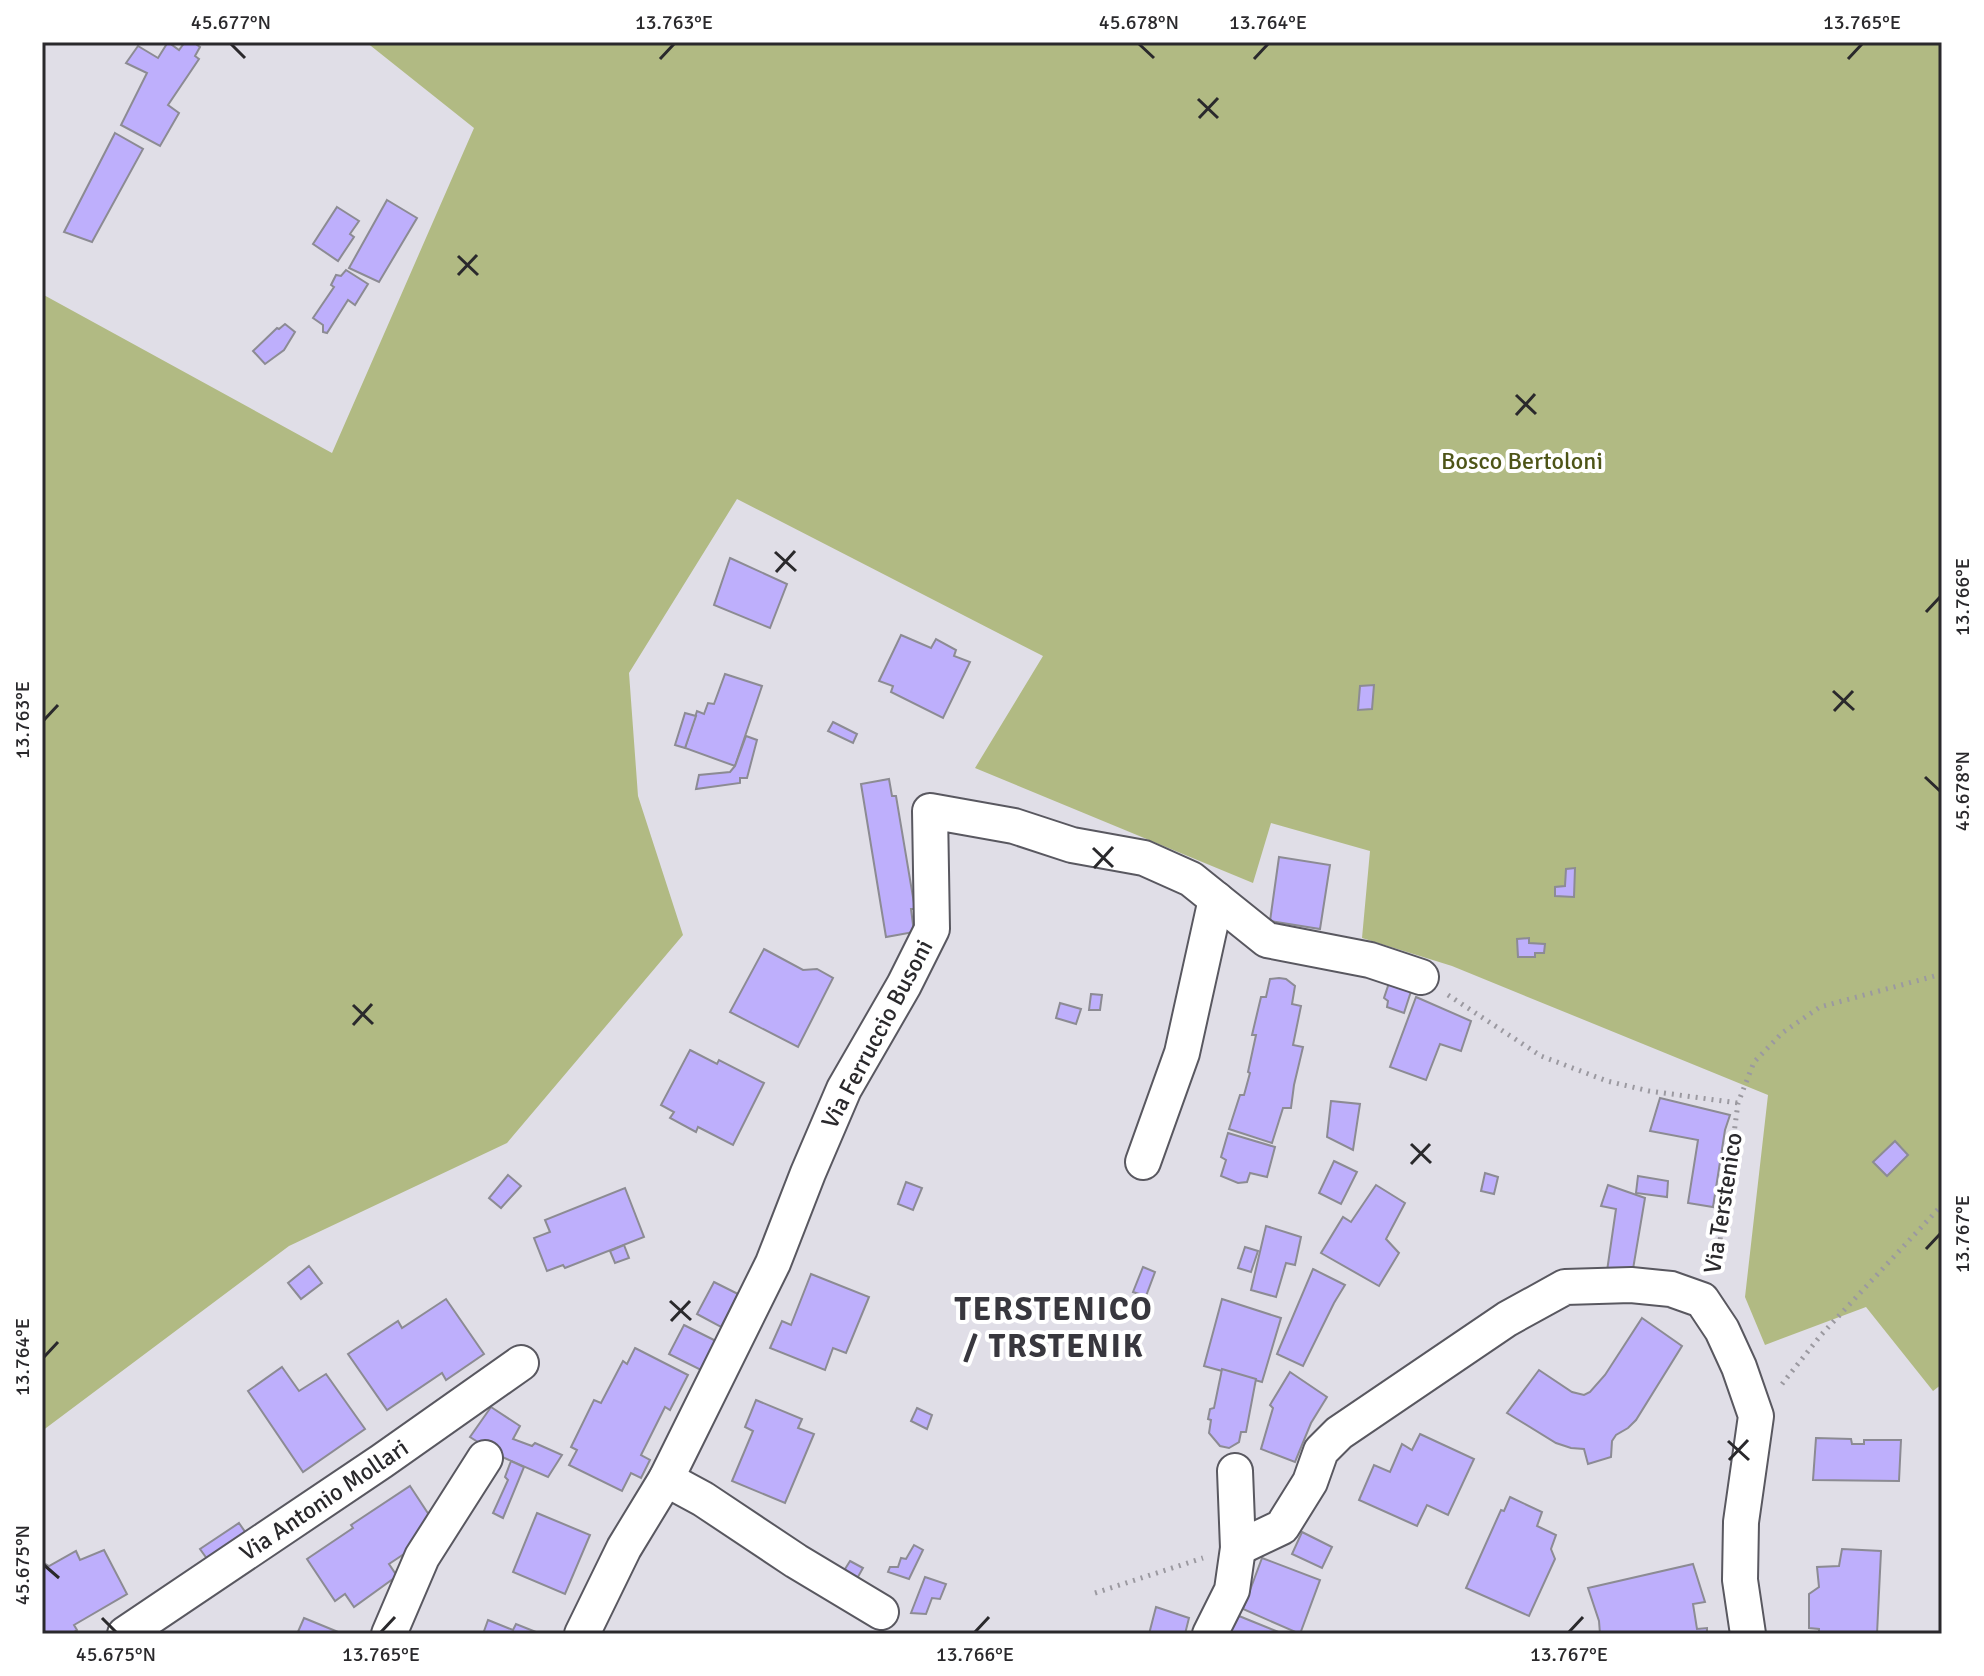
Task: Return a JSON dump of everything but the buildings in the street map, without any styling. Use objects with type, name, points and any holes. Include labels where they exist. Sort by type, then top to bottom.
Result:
[{"type":"street","name":"Via Ferruccio Busoni","points":[[582,1634],[624,1548],[666,1479],[773,1263],[844,1089],[904,985],[932,929],[930,811],[1014,826],[1072,845],[1144,858],[1191,879],[1267,940],[1370,960],[1421,977]]},
{"type":"street","points":[[1143,1162],[1182,1053],[1216,899]]},
{"type":"street","points":[[1238,1548],[1282,1527],[1310,1482],[1321,1451],[1339,1433],[1507,1319],[1565,1287],[1631,1285],[1671,1289],[1702,1300],[1722,1330],[1756,1416],[1741,1522],[1740,1580],[1748,1634]]},
{"type":"street","name":"Via Antonio Mollari","points":[[125,1634],[521,1363]]},
{"type":"street","points":[[389,1634],[422,1557],[485,1458]]},
{"type":"street","points":[[1210,1634],[1232,1590],[1238,1548],[1235,1471]]},
{"type":"street","points":[[666,1479],[703,1499],[796,1561],[881,1612]]},
{"type":"path","name":"Via Terstenico","points":[[1702,1300],[1716,1275],[1738,1103],[1754,1062],[1782,1033],[1820,1007],[1942,974]]},
{"type":"path","name":"Via Terstenico","points":[[1421,977],[1541,1056],[1607,1081],[1649,1091],[1738,1103]]},
{"type":"path","points":[[1756,1416],[1821,1335],[1942,1205]]},
{"type":"path","points":[[1095,1593],[1238,1548]]},
{"type":"green space","name":"Bosco Bertoloni","points":[[366,42],[1942,42],[1942,1384],[1933,1391],[1866,1307],[1765,1345],[1745,1297],[1768,1095],[1452,966],[1362,938],[1370,851],[1271,823],[1253,883],[975,768],[1043,656],[737,499],[629,673],[638,796],[683,935],[507,1143],[289,1246],[42,1431],[42,294],[332,453],[474,128]]},
{"type":"district","name":"TERSTENICO / TRSTENIK","points":[[1054,1328]]}]
